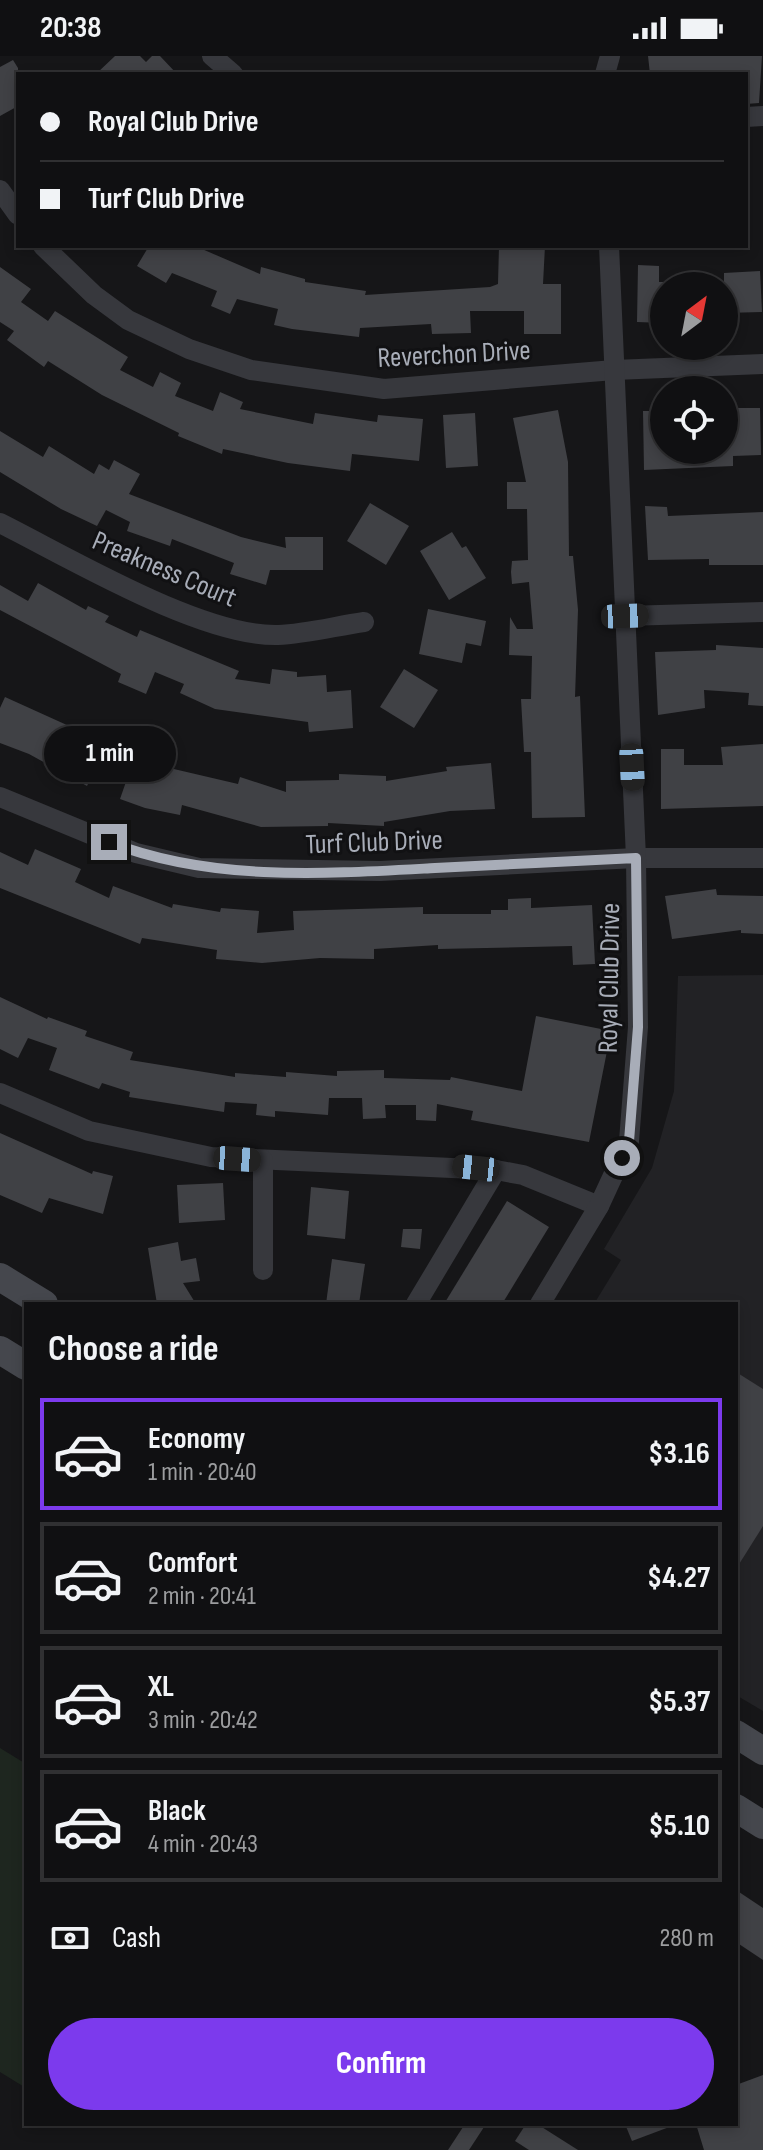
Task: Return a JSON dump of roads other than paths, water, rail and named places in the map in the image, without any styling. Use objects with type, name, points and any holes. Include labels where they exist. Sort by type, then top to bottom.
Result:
[{"type":"main road","points":[[0,1277],[41,1302]]},
{"type":"main road","points":[[0,1350],[24,1365]]},
{"type":"main road","points":[[738,1735],[763,1751]]},
{"type":"main road","points":[[738,1809],[763,1825]]},
{"type":"street","points":[[212,56],[231,72]]},
{"type":"street","points":[[0,190],[16,212]]},
{"type":"street","name":"Reverchon Drive","points":[[45,248],[94,295],[128,320],[189,349],[251,370],[384,389],[614,370],[763,364]]},
{"type":"street","name":"Royal Club Drive","points":[[541,1302],[599,1206],[629,1141],[638,1027],[636,858],[609,248]]},
{"type":"street","name":"Preakness Court","points":[[0,523],[145,596],[240,630],[278,635],[364,622]]},
{"type":"street","points":[[625,616],[763,612]]},
{"type":"street","name":"Turf Club Drive","points":[[0,797],[136,853],[199,868],[380,871],[636,858],[763,858]]},
{"type":"street","points":[[0,1093],[89,1131],[211,1157],[496,1170],[523,1175],[599,1206]]},
{"type":"street","points":[[263,1160],[263,1270]]},
{"type":"street","points":[[417,1302],[496,1170]]}]
